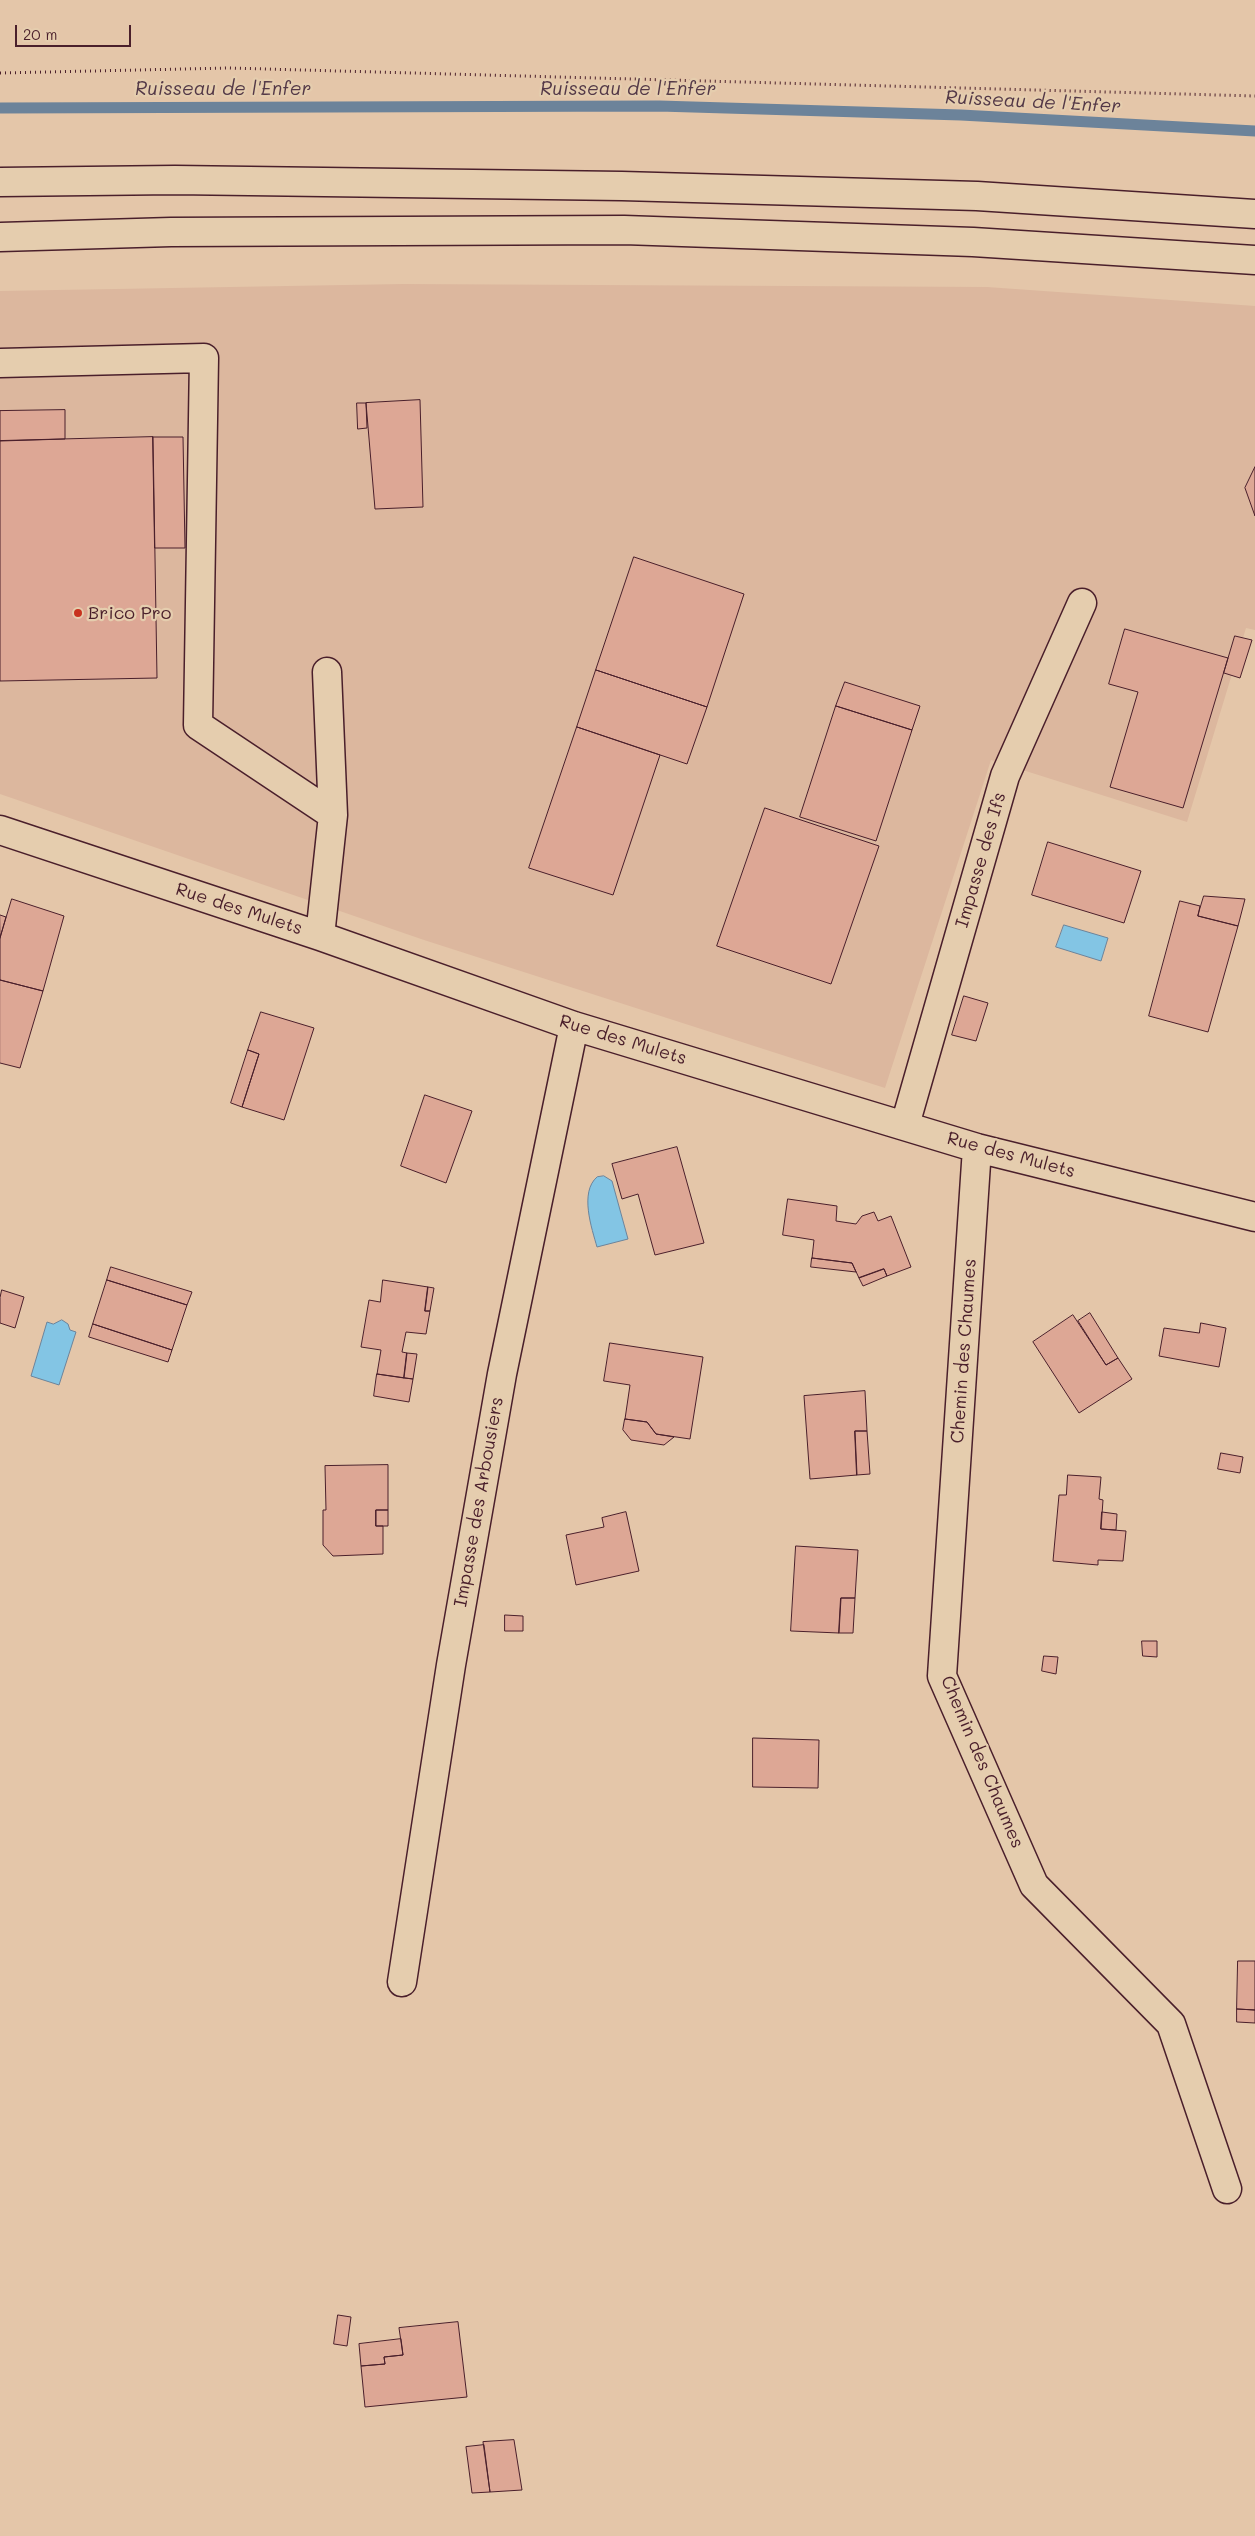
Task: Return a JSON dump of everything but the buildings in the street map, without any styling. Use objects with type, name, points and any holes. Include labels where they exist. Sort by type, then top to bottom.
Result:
[{"type":"street","points":[[0,182],[175,180],[622,186],[976,196],[1255,214]]},
{"type":"street","points":[[0,237],[181,232],[624,230],[973,242],[1255,260]]},
{"type":"street","points":[[0,363],[204,358],[198,725],[333,815]]},
{"type":"street","name":"Impasse des Ifs","points":[[905,1126],[1005,776],[1082,603]]},
{"type":"street","points":[[320,936],[333,815],[327,672]]},
{"type":"street","name":"Rue des Mulets","points":[[0,830],[320,936],[574,1026],[977,1148],[1255,1217]]},
{"type":"street","name":"Impasse des Arbousiers","points":[[402,1982],[451,1665],[500,1383],[574,1026]]},
{"type":"street","name":"Chemin des Chaumes","points":[[977,1148],[942,1676],[1034,1885],[1171,2024],[1227,2189]]},
{"type":"path","points":[[0,73],[228,68],[1255,96]]},
{"type":"shaded area","points":[[403,284],[987,287],[1255,306],[1255,630],[1246,628],[1187,822],[991,760],[885,1088],[424,940],[0,794],[0,291]]},
{"type":"water","points":[[1064,925],[1108,938],[1101,961],[1056,947]]},
{"type":"water","points":[[604,1176],[612,1181],[628,1239],[597,1247],[588,1211],[588,1201],[592,1184],[597,1177]]},
{"type":"water","points":[[62,1320],[68,1324],[70,1330],[76,1332],[59,1385],[31,1376],[47,1322],[53,1324]]},
{"type":"waterway","name":"Ruisseau de l'Enfer","points":[[0,108],[659,106],[961,115],[1255,131]]},
{"type":"place","name":"Brico Pro","points":[[78,613]]}]
